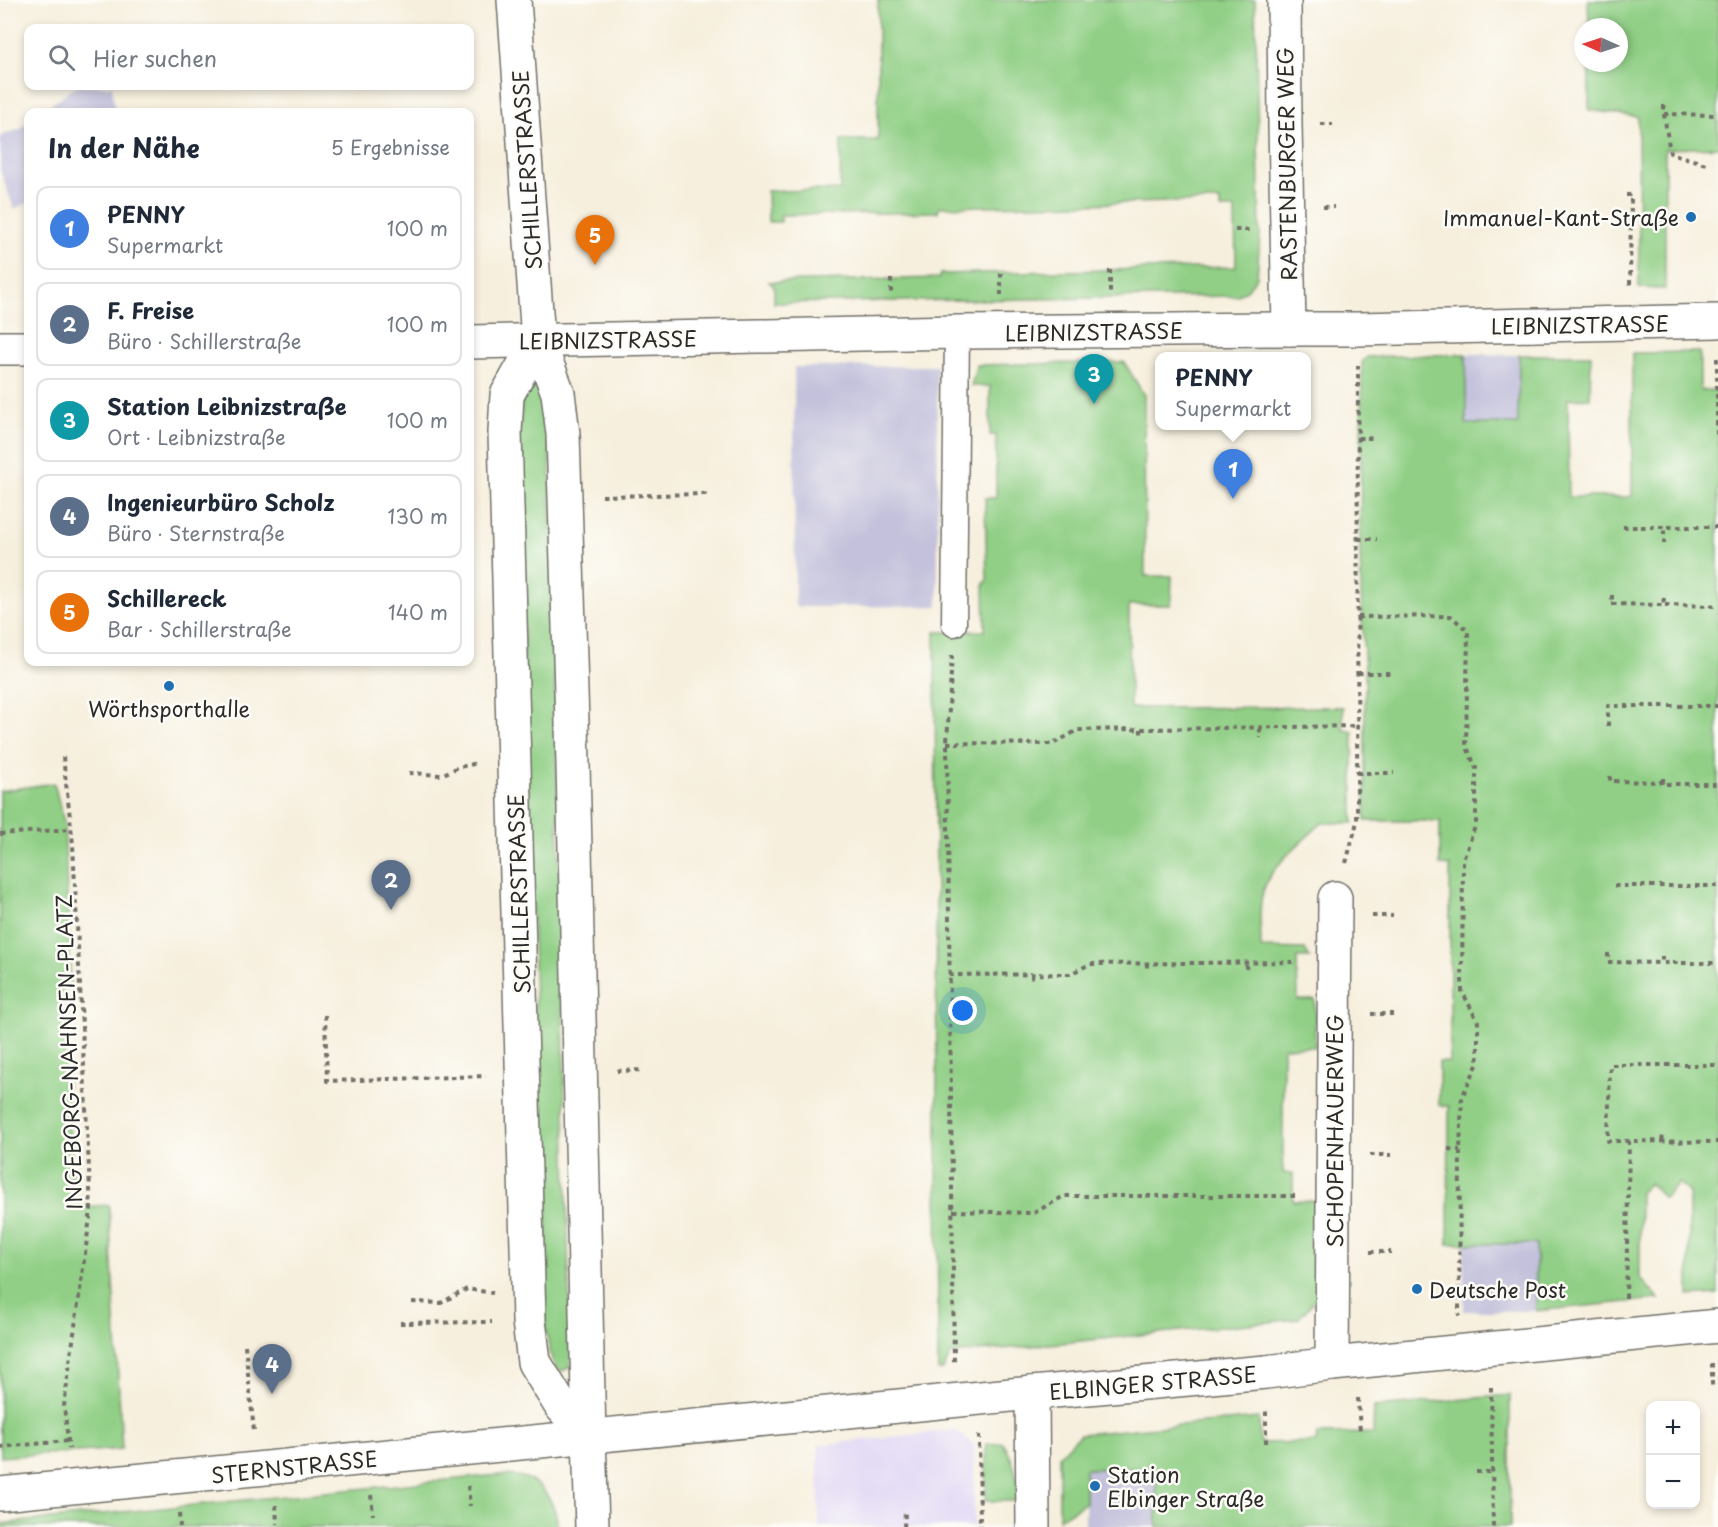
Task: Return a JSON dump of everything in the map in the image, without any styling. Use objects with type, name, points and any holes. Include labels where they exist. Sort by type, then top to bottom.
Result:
[{"type":"street","name":"SCHILLERSTRASSE","points":[[514,0],[538,340],[558,393],[563,434],[592,1527]]},
{"type":"street","name":"RASTENBURGER WEG","points":[[1284,0],[1289,329]]},
{"type":"street","name":"LEIBNIZSTRASSE","points":[[474,342],[957,332],[1358,329],[1718,321]]},
{"type":"street","name":"SCHILLERSTRASSE","points":[[538,340],[507,395],[504,432],[529,1311],[534,1362],[561,1406],[589,1437]]},
{"type":"street","points":[[0,348],[24,348]]},
{"type":"street","name":"SCHOPENHAUERWEG","points":[[1332,1364],[1335,898]]},
{"type":"street","name":"ELBINGER STRASSE","points":[[589,1437],[1718,1326]]},
{"type":"street","points":[[1032,1394],[1033,1527]]},
{"type":"street","name":"STERNSTRASSE","points":[[0,1494],[589,1437]]},
{"type":"lane","points":[[954,624],[957,332]]},
{"type":"path","points":[[1664,105],[1670,153],[1709,165]]},
{"type":"path","points":[[1664,114],[1718,115]]},
{"type":"path","points":[[1626,195],[1630,195],[1629,323]]},
{"type":"path","points":[[1718,321],[1718,437]]},
{"type":"path","points":[[1335,898],[1357,822],[1358,329]]},
{"type":"path","points":[[1358,438],[1376,438]]},
{"type":"path","points":[[565,496],[705,494],[704,490]]},
{"type":"path","points":[[1623,527],[1718,527]]},
{"type":"path","points":[[1664,527],[1664,543]]},
{"type":"path","points":[[1358,539],[1377,538]]},
{"type":"path","points":[[1612,595],[1612,604],[1718,606]]},
{"type":"path","points":[[1664,598],[1664,605]]},
{"type":"path","points":[[1358,617],[1451,616],[1468,631],[1466,745],[1476,768],[1476,824],[1463,860],[1462,991],[1478,1022],[1478,1063],[1462,1097],[1460,1150],[1474,1350],[1492,1472],[1492,1527]]},
{"type":"path","points":[[954,624],[947,743],[953,1210],[967,1400],[980,1527]]},
{"type":"path","points":[[1358,673],[1394,673]]},
{"type":"path","points":[[1608,726],[1608,706],[1718,706]]},
{"type":"path","points":[[947,743],[1025,746],[1053,744],[1078,730],[1358,726]]},
{"type":"path","points":[[1260,728],[1260,738]]},
{"type":"path","points":[[1141,729],[1141,738]]},
{"type":"path","points":[[410,772],[441,776],[459,767],[514,755]]},
{"type":"path","name":"INGEBORG-NAHNSEN-PLATZ","points":[[63,757],[72,829],[91,1210],[64,1406],[77,1487]]},
{"type":"path","points":[[1357,773],[1394,773]]},
{"type":"path","points":[[1610,776],[1610,781],[1663,780],[1664,784],[1718,784]]},
{"type":"path","points":[[0,834],[72,829]]},
{"type":"path","points":[[1614,886],[1718,886]]},
{"type":"path","points":[[1608,953],[1608,962],[1718,963]]},
{"type":"path","points":[[1662,956],[1662,963]]},
{"type":"path","points":[[1246,969],[1247,962]]},
{"type":"path","points":[[949,975],[1070,974],[1090,964],[1335,962]]},
{"type":"path","points":[[1147,963],[1147,969]]},
{"type":"path","points":[[1032,974],[1032,983]]},
{"type":"path","points":[[325,1015],[327,1081],[523,1075]]},
{"type":"path","points":[[1718,1065],[1610,1065],[1608,1141],[1718,1142]]},
{"type":"path","points":[[626,1071],[643,1070]]},
{"type":"path","points":[[1662,1135],[1662,1141]]},
{"type":"path","points":[[1625,1335],[1629,1141]]},
{"type":"path","points":[[1448,1149],[1460,1150]]},
{"type":"path","points":[[953,1210],[1018,1215],[1034,1213],[1064,1196],[1124,1199],[1333,1196]]},
{"type":"path","points":[[412,1302],[441,1303],[467,1288],[529,1311]]},
{"type":"path","points":[[400,1323],[529,1311]]},
{"type":"path","points":[[0,1447],[68,1441]]},
{"type":"path","points":[[1476,1472],[1492,1472]]},
{"type":"path","points":[[904,1527],[905,1513]]},
{"type":"shaded area","points":[[71,90],[112,90],[115,108],[46,108]]},
{"type":"shaded area","points":[[24,126],[24,205],[14,209],[0,170],[0,136]]},
{"type":"shaded area","points":[[1466,354],[1519,355],[1519,424],[1466,424]]},
{"type":"shaded area","points":[[937,366],[938,606],[795,607],[794,367]]},
{"type":"shaded area","points":[[1464,1244],[1536,1244],[1536,1311],[1464,1311]]},
{"type":"shaded area","points":[[955,1430],[974,1444],[974,1527],[819,1527],[818,1445]]},
{"type":"shaded area","points":[[1156,1468],[1157,1527],[1085,1527],[1085,1469]]},
{"type":"green space","points":[[878,0],[1255,0],[1260,236],[1257,277],[1248,289],[1237,296],[774,303],[774,286],[769,282],[939,278],[940,274],[1236,267],[1235,209],[1220,209],[1220,201],[939,207],[938,212],[781,215],[781,222],[768,222],[767,191],[840,190],[841,140],[878,140]]},
{"type":"green space","points":[[1588,0],[1718,0],[1718,147],[1665,149],[1665,289],[1639,288],[1638,117],[1589,110],[1589,72],[1628,72],[1628,18],[1589,18]]},
{"type":"green space","points":[[1700,352],[1700,390],[1718,390],[1718,1294],[1689,1296],[1689,1193],[1679,1183],[1664,1198],[1649,1183],[1640,1192],[1640,1278],[1659,1299],[1536,1311],[1536,1244],[1448,1244],[1449,1106],[1439,1105],[1439,1062],[1450,1062],[1450,866],[1440,865],[1440,821],[1365,821],[1365,670],[1360,548],[1362,362],[1367,357],[1466,354],[1466,424],[1518,424],[1519,355],[1591,355],[1590,398],[1568,399],[1569,497],[1627,497],[1632,496],[1632,353]]},
{"type":"green space","points":[[1124,362],[1144,395],[1145,576],[1172,576],[1171,605],[1129,605],[1130,708],[1343,707],[1343,730],[1353,731],[1353,823],[1322,823],[1283,860],[1270,876],[1263,891],[1260,907],[1261,948],[1305,949],[1310,958],[1297,958],[1298,1000],[1315,1000],[1315,1047],[1283,1047],[1283,1173],[1293,1173],[1293,1201],[1319,1201],[1318,1296],[1298,1319],[951,1354],[943,1370],[938,1371],[935,632],[985,631],[984,583],[987,582],[985,498],[996,498],[996,435],[990,435],[990,386],[971,386],[977,365]]},
{"type":"green space","points":[[531,384],[541,389],[549,423],[571,1366],[563,1371],[556,1369],[552,1360],[545,1327],[518,452],[522,398]]},
{"type":"green space","points":[[54,783],[64,822],[71,988],[61,989],[75,1191],[80,1207],[109,1205],[122,1449],[0,1457],[0,791]]},
{"type":"green space","points":[[1510,1395],[1510,1527],[1157,1527],[1156,1468],[1085,1469],[1085,1503],[1059,1519],[1059,1456],[1080,1434],[1259,1418],[1260,1443],[1316,1442],[1317,1434],[1373,1433],[1374,1407]]},
{"type":"green space","points":[[1003,1443],[1015,1471],[1018,1501],[986,1501],[986,1444]]},
{"type":"green space","points":[[498,1475],[523,1477],[540,1487],[553,1505],[558,1527],[0,1527],[0,1524]]},
{"type":"place","name":"Immanuel-Kant-Straße","points":[[1691,217]]},
{"type":"place","name":"Schillereck","points":[[595,265]]},
{"type":"place","name":"Station Leibnizstraße","points":[[1094,404]]},
{"type":"place","name":"PENNY","points":[[1233,499]]},
{"type":"place","name":"Wörthsporthalle","points":[[169,686]]},
{"type":"place","name":"F. Freise","points":[[391,910]]},
{"type":"place","name":"Deutsche Post","points":[[1417,1289]]},
{"type":"place","name":"Ingenieurbüro Scholz","points":[[272,1394]]},
{"type":"place","name":"Station Elbinger Straße","points":[[1095,1486]]}]
